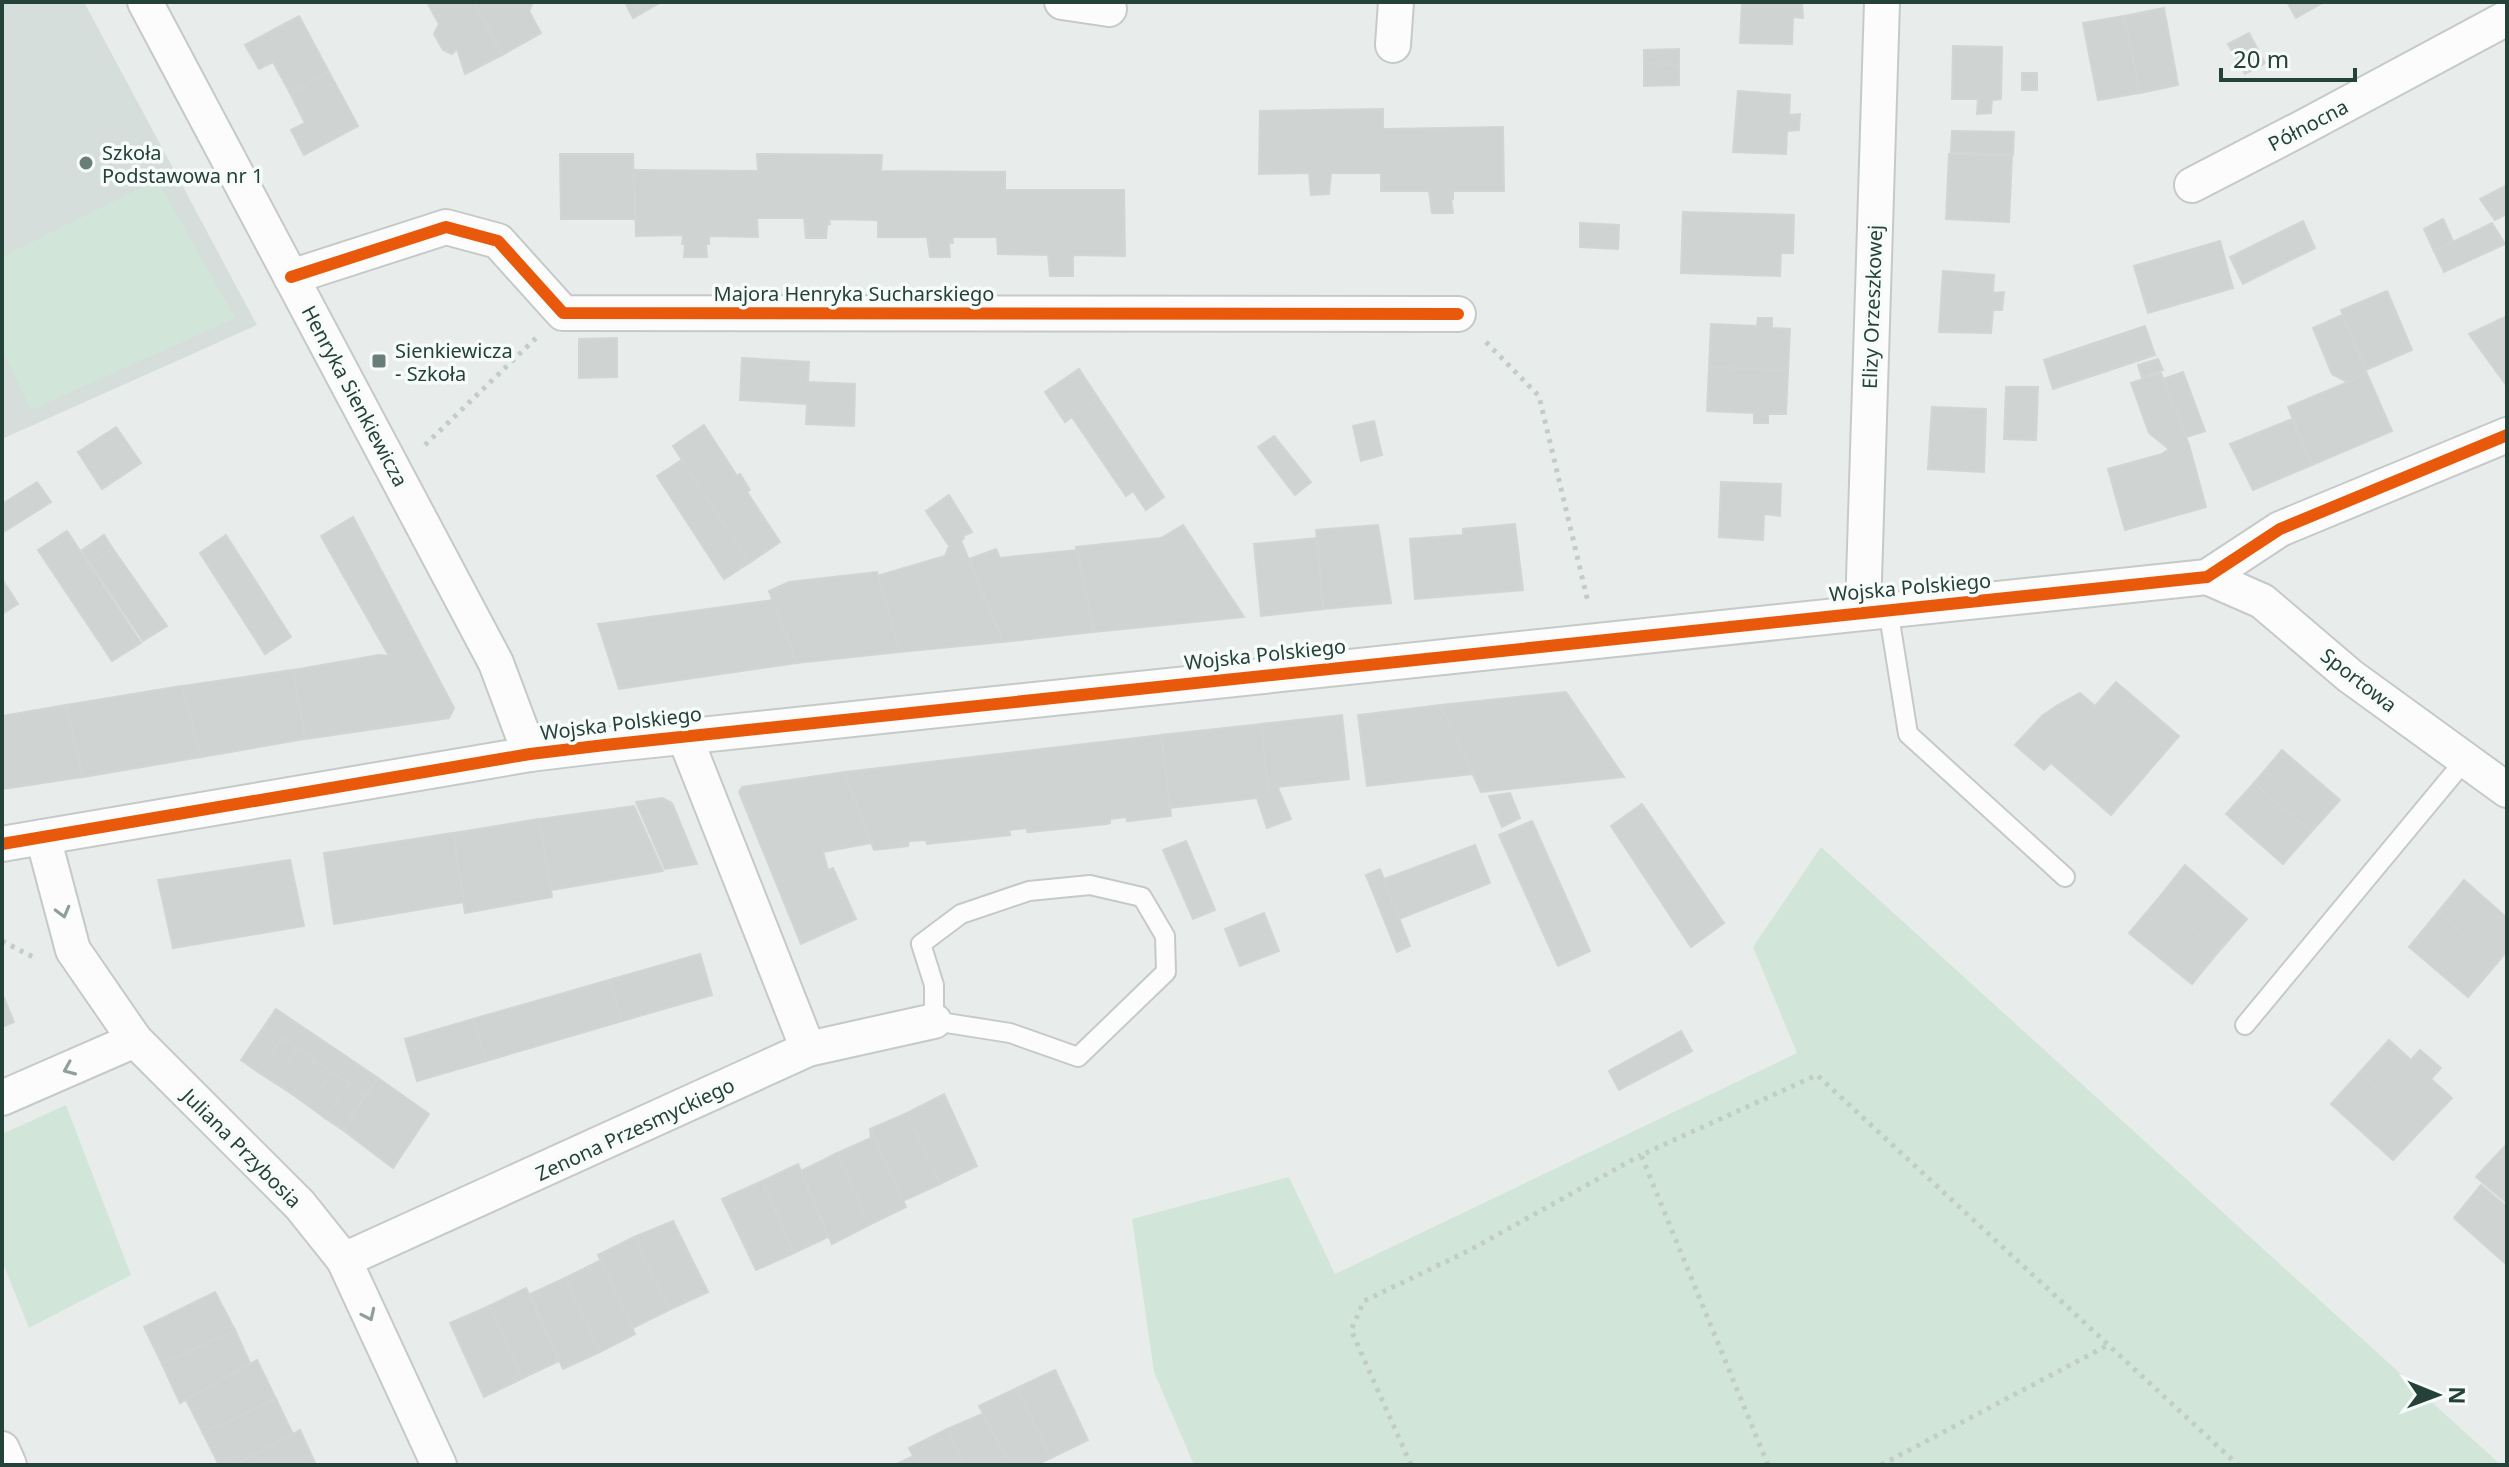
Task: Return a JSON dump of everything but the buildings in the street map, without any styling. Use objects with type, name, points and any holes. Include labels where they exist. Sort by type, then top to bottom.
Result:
[{"type":"street","name":"Henryka Sienkiewicza","points":[[145,2],[496,663],[530,754]]},
{"type":"street","points":[[1062,2],[1109,9]]},
{"type":"street","points":[[1393,45],[1396,2]]},
{"type":"street","name":"Elizy Orzeszkowej","points":[[1875,610],[1882,2]]},
{"type":"street","name":"Północna","points":[[2192,185],[2507,18]]},
{"type":"street","points":[[291,277],[446,227],[498,241],[563,313]]},
{"type":"street","name":"Majora Henryka Sucharskiego","points":[[563,313],[1458,314]]},
{"type":"street","name":"Wojska Polskiego","points":[[2,844],[530,754],[684,735],[2207,577],[2280,529],[2507,435]]},
{"type":"street","name":"Sportowa","points":[[2207,577],[2262,601],[2350,676],[2507,790]]},
{"type":"street","points":[[684,735],[808,1049]]},
{"type":"street","name":"Juliana Przybosia","points":[[43,837],[73,950],[135,1040],[300,1205],[344,1260],[439,1465]]},
{"type":"street","name":"Zenona Przesmyckiego","points":[[344,1260],[808,1049],[934,1021]]},
{"type":"street","points":[[2,1098],[135,1040]]},
{"type":"street","points":[[2,1449],[9,1465]]},
{"type":"lane","points":[[1875,610],[1908,734],[2065,877]]},
{"type":"lane","points":[[2245,1025],[2465,760]]},
{"type":"lane","points":[[1090,885],[1142,897],[1165,936],[1166,972],[1078,1057],[1010,1033],[934,1021],[934,985],[921,944],[961,914],[1029,891],[1090,885]]},
{"type":"path","points":[[418,452],[563,313]]},
{"type":"path","points":[[1458,314],[1539,396],[1588,602],[1573,603]]},
{"type":"path","points":[[1411,1465],[1351,1330],[1364,1301],[1470,1250],[1641,1155],[1817,1075],[2238,1465]]},
{"type":"path","points":[[1641,1155],[1768,1465]]},
{"type":"path","points":[[1881,1465],[2108,1345]]},
{"type":"shaded area","name":"Szkoła Podstawowa nr 1","points":[[2,2],[84,2],[257,325],[2,439]]},
{"type":"green space","points":[[157,180],[235,318],[31,410],[2,349],[2,257]]},
{"type":"green space","points":[[1821,847],[2501,1465],[1194,1465],[1154,1372],[1132,1219],[1289,1177],[1335,1274],[1797,1053],[1753,947]]},
{"type":"green space","points":[[66,1105],[131,1275],[29,1328],[2,1261],[2,1134]]},
{"type":"cycle path","points":[[291,277],[446,227],[498,241],[563,313],[1458,314]]},
{"type":"cycle path","points":[[2,844],[530,754],[2207,577],[2280,529],[2507,435]]},
{"type":"place","name":"Szkoła Podstawowa nr 1","points":[[86,163]]},
{"type":"place","name":"Sienkiewicza - Szkoła","points":[[379,361]]}]
